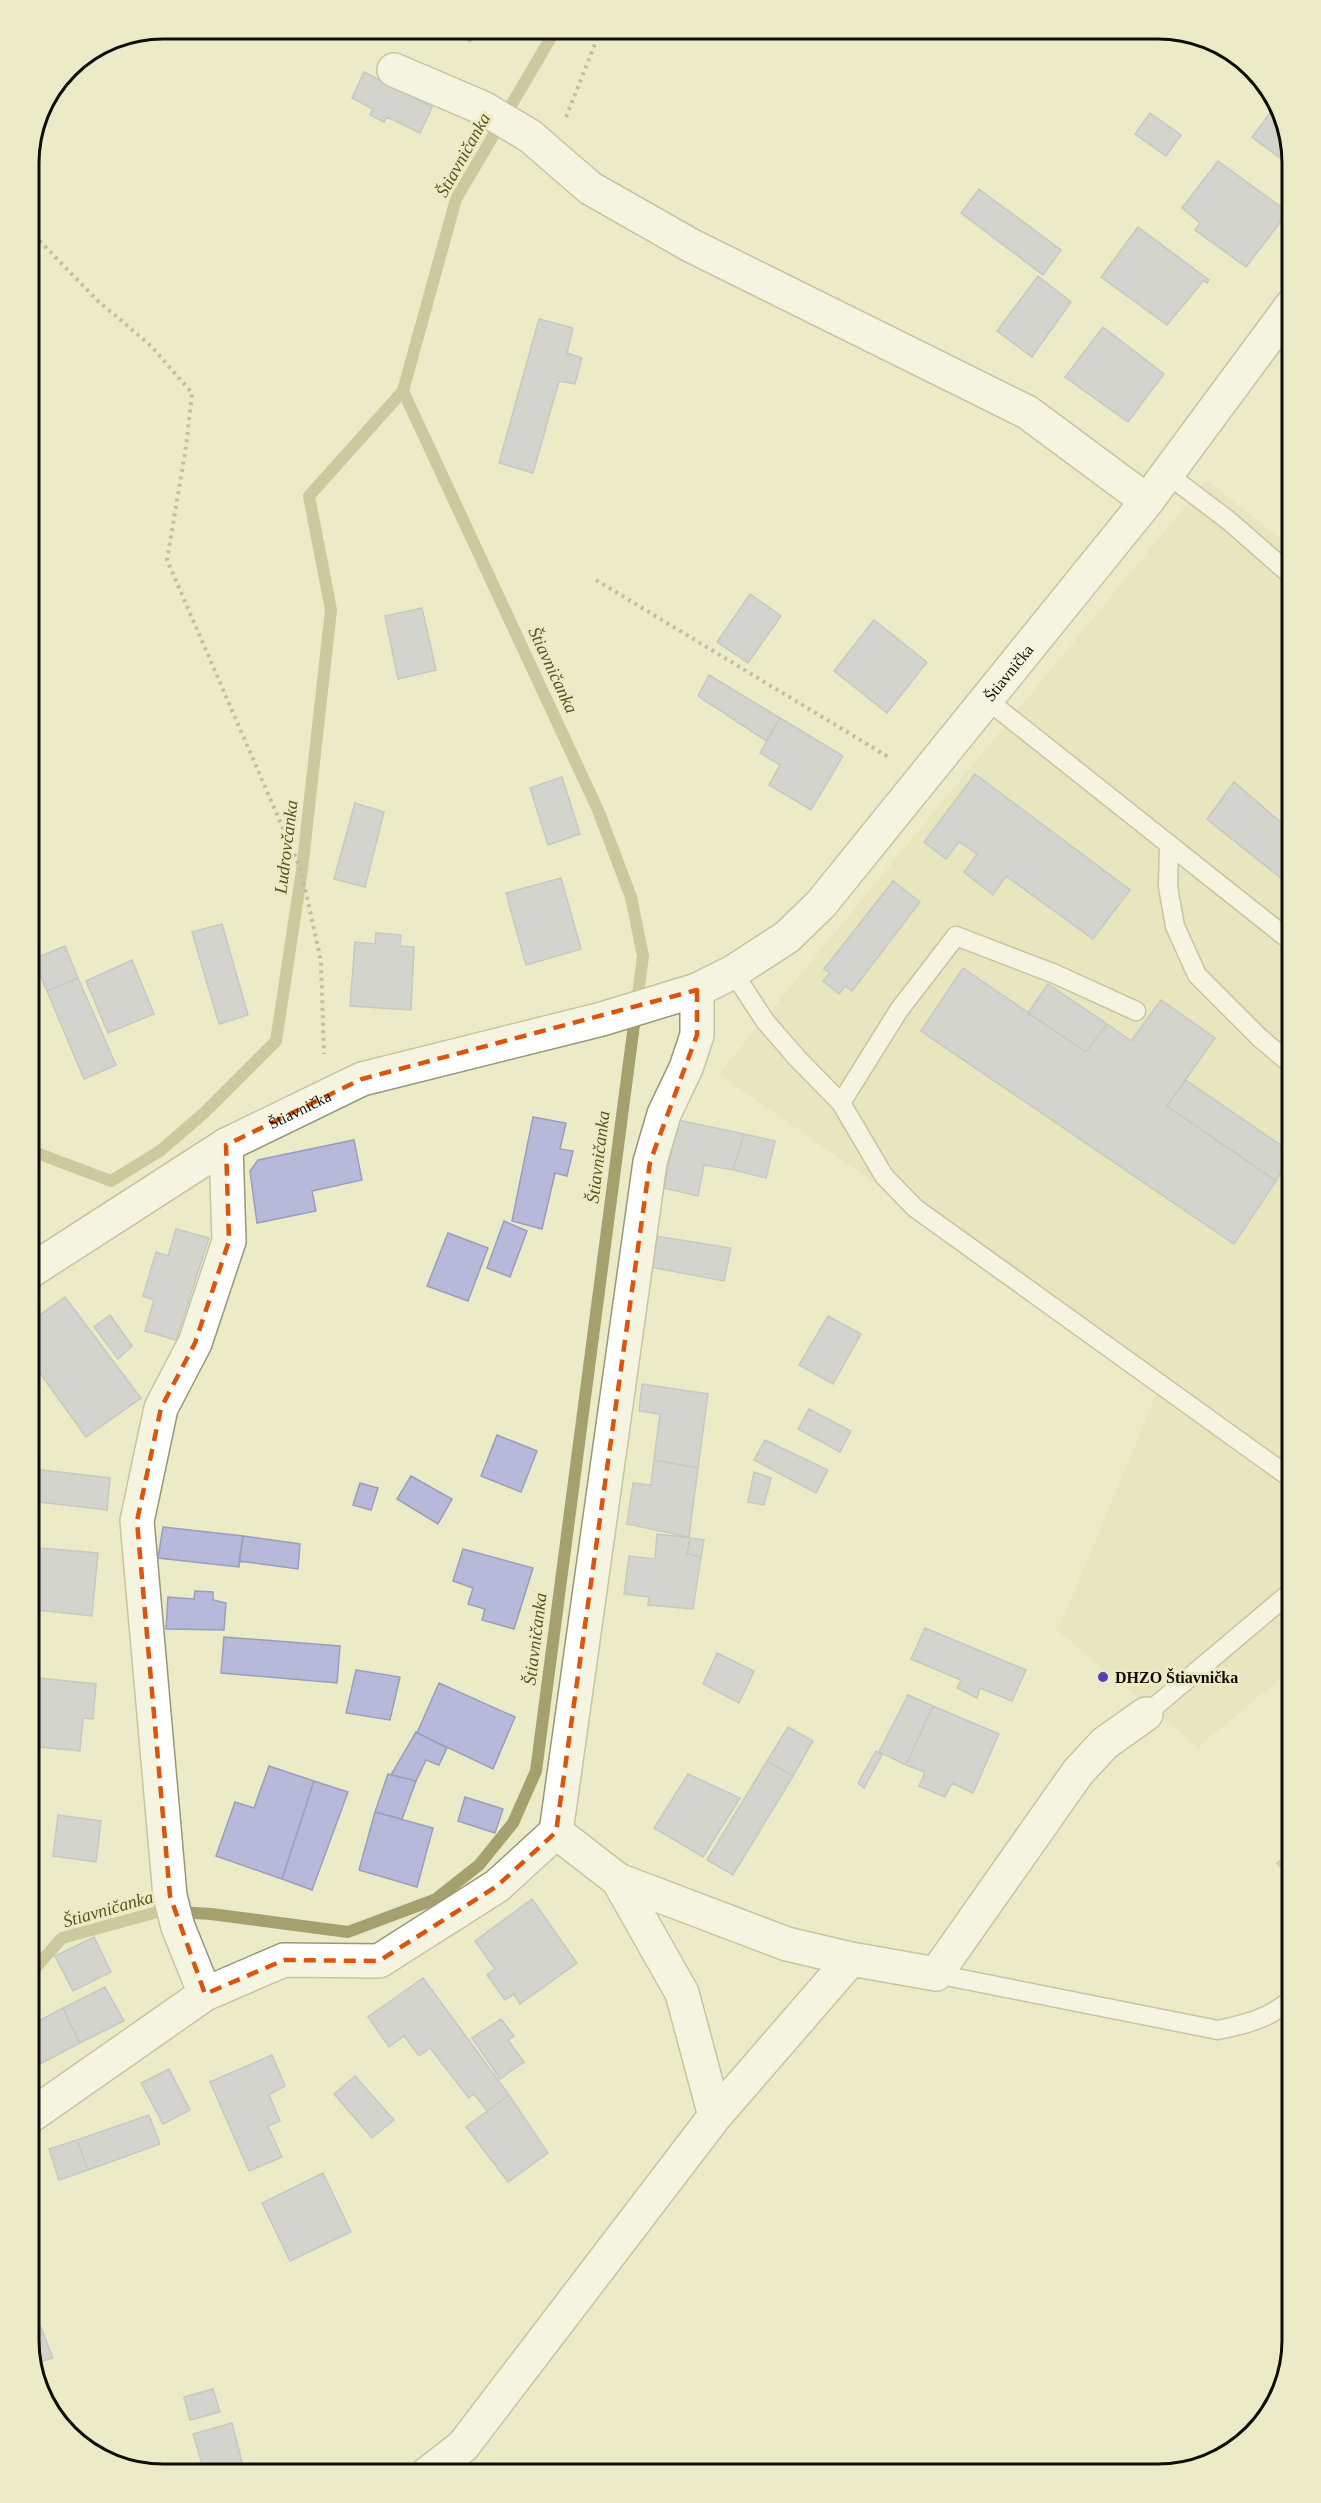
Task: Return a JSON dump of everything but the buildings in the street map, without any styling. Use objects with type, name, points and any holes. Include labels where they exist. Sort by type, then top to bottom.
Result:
[{"type":"street","points":[[394,70],[483,108],[541,146],[590,188],[692,246],[1026,412],[1147,501]]},
{"type":"street","name":"Štiavnička","points":[[39,1266],[226,1145],[362,1079],[602,1019],[690,992],[733,972],[787,937],[821,904],[1147,501],[1282,319]]},
{"type":"street","points":[[39,2109],[205,1994],[284,1959],[379,1961],[496,1886],[556,1832],[650,1162],[664,1113],[686,1068],[697,1035],[690,992]]},
{"type":"street","points":[[205,1994],[178,1927],[170,1896],[137,1521],[161,1408],[195,1343],[229,1240],[226,1145]]},
{"type":"street","points":[[556,1832],[618,1880],[787,1944],[851,1959],[936,1974],[1078,1772],[1105,1743],[1146,1714]]},
{"type":"street","points":[[618,1880],[682,1992],[715,2116]]},
{"type":"street","points":[[440,2464],[463,2446],[715,2116],[851,1959]]},
{"type":"lane","points":[[1167,474],[1228,520],[1282,567]]},
{"type":"lane","points":[[986,699],[1282,933]]},
{"type":"lane","points":[[1169,844],[1168,887],[1176,926],[1197,975],[1260,1038],[1282,1056]]},
{"type":"lane","points":[[841,1103],[899,1010],[956,936],[1055,974],[1136,1011]]},
{"type":"lane","points":[[733,972],[765,1021],[797,1059],[841,1103],[884,1176],[915,1208],[1282,1471]]},
{"type":"lane","points":[[1146,1714],[1282,1600]]},
{"type":"lane","points":[[936,1974],[1218,2030],[1254,2023],[1282,2008]]},
{"type":"path","points":[[541,146],[596,39]]},
{"type":"path","points":[[39,240],[97,300],[151,346],[192,393],[186,447],[167,560],[301,870],[321,961],[326,1097]]},
{"type":"path","points":[[596,580],[922,777]]},
{"type":"highlighted area","points":[[697,990],[697,1035],[650,1162],[556,1832],[497,1886],[379,1961],[284,1960],[205,1994],[170,1896],[137,1521],[161,1408],[195,1343],[229,1241],[226,1145],[362,1079]]},
{"type":"shaded area","points":[[1207,480],[1282,540],[1282,1677],[1198,1747],[1058,1631],[1161,1383],[719,1074]]},
{"type":"waterway","name":"Štiavničanka","points":[[39,1964],[62,1938],[161,1911],[211,1914],[348,1932],[436,1899],[479,1865],[513,1823],[536,1771],[643,956],[631,897],[598,810],[403,391],[456,199],[550,39]]},
{"type":"waterway","name":"Ludrovčanka","points":[[39,1154],[111,1181],[160,1151],[204,1113],[276,1041],[302,870],[331,610],[309,496],[403,391]]},
{"type":"place","name":"DHZO Štiavnička","points":[[1103,1677]]}]
